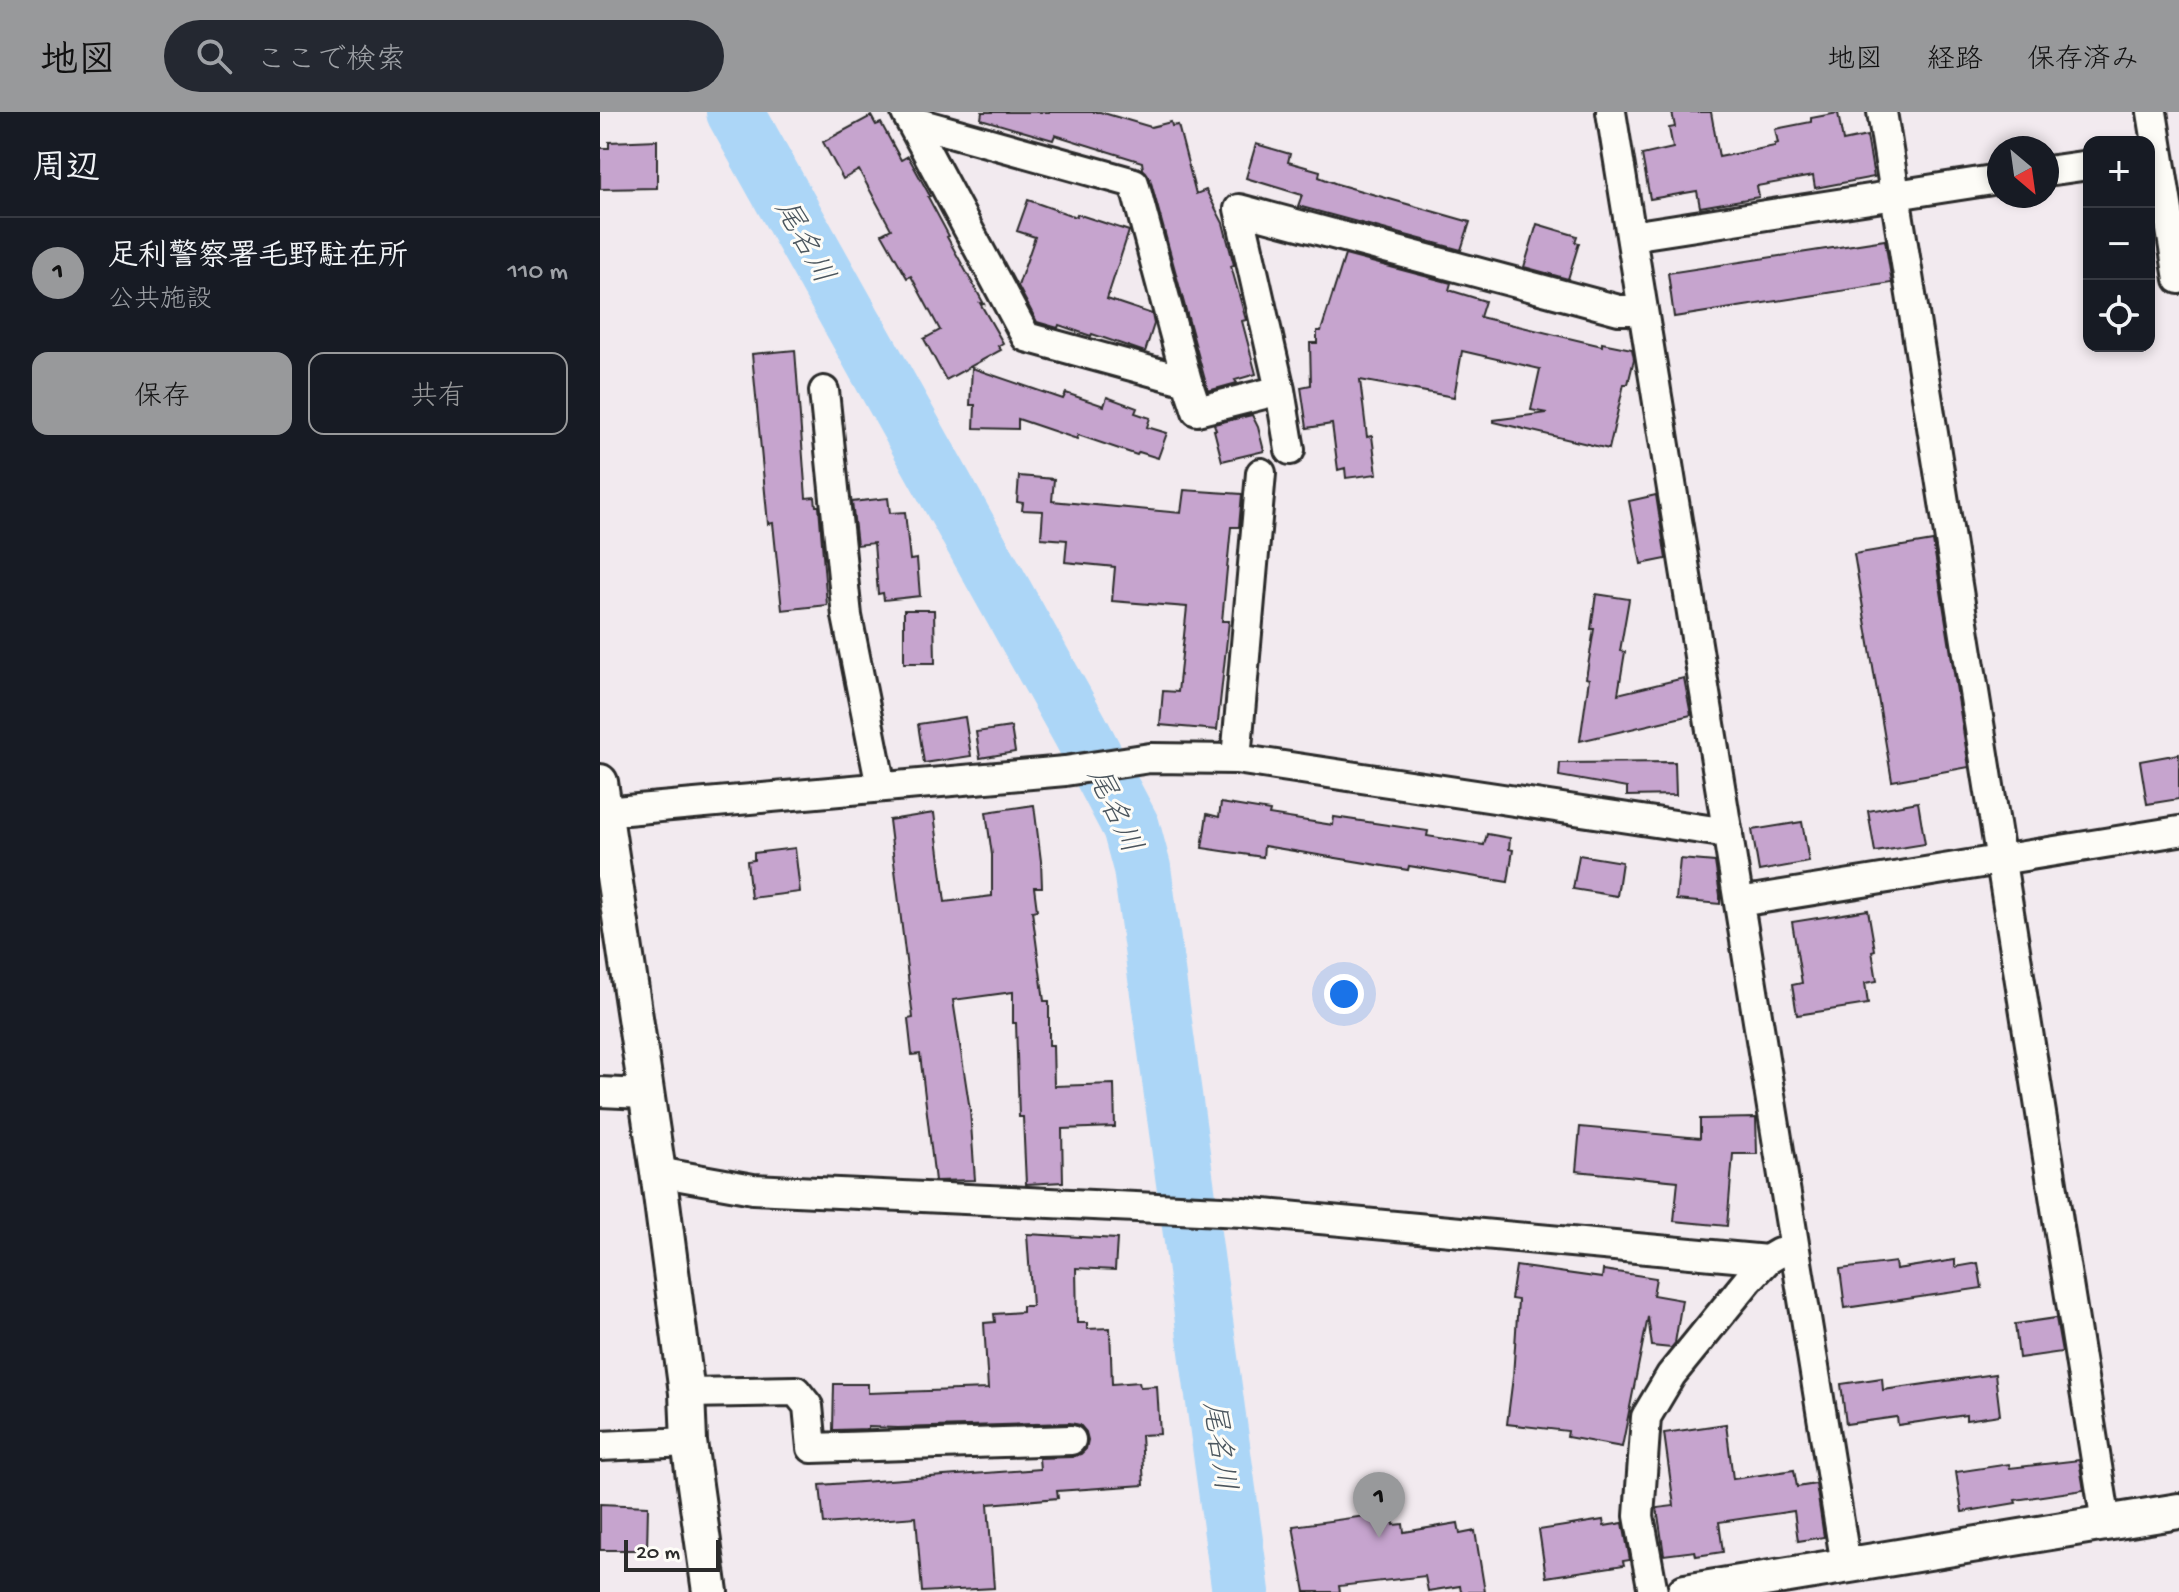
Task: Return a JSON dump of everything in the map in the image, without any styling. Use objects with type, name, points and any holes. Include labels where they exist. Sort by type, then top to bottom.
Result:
[{"type":"street","points":[[1611,112],[1846,1565]]},
{"type":"street","points":[[1882,112],[2106,1523]]},
{"type":"street","points":[[2152,112],[2162,154],[2179,279]]},
{"type":"street","points":[[908,117],[1026,337],[1187,381]]},
{"type":"street","points":[[908,117],[1134,183],[1197,411],[1280,390]]},
{"type":"street","points":[[2059,169],[2083,166]]},
{"type":"street","points":[[1631,236],[1987,181]]},
{"type":"street","points":[[1290,450],[1280,390],[1239,209],[1619,310],[1643,310]]},
{"type":"street","points":[[824,391],[847,616],[881,787]]},
{"type":"street","points":[[1236,759],[1261,473]]},
{"type":"street","points":[[710,1592],[689,1442],[687,1393],[658,1172],[609,908],[602,797],[881,787],[1065,771],[1150,758],[1236,759],[1728,833]]},
{"type":"street","points":[[1739,902],[2179,831]]},
{"type":"street","points":[[600,1092],[645,1094]]},
{"type":"street","points":[[658,1172],[753,1189],[1243,1212],[1767,1260]]},
{"type":"street","points":[[1653,1592],[1639,1516],[1646,1417],[1671,1375],[1767,1260],[1794,1244]]},
{"type":"street","points":[[687,1393],[796,1391],[808,1406],[812,1448],[1071,1440]]},
{"type":"street","points":[[600,1446],[689,1442]]},
{"type":"street","points":[[1685,1592],[2179,1511]]},
{"type":"building","points":[[982,112],[1100,112],[1151,127],[1171,122],[1172,126],[1178,125],[1196,194],[1206,190],[1223,223],[1256,374],[1208,391],[1150,179],[1142,162],[1055,135],[1053,140],[981,119]]},
{"type":"building","points":[[1672,112],[1711,112],[1719,157],[1775,146],[1778,143],[1775,129],[1838,113],[1843,141],[1867,136],[1874,177],[1815,188],[1813,176],[1757,186],[1759,197],[1700,207],[1697,191],[1650,199],[1642,155],[1673,148],[1669,128],[1675,127]]},
{"type":"building","points":[[871,116],[876,125],[881,123],[901,160],[908,156],[1003,343],[998,346],[1001,350],[946,380],[924,339],[940,330],[911,276],[907,278],[882,234],[891,229],[859,170],[843,179],[823,142]]},
{"type":"building","points":[[657,140],[657,188],[600,189],[600,148],[609,148],[609,142]]},
{"type":"building","points":[[1256,144],[1290,154],[1288,162],[1320,171],[1319,177],[1337,184],[1470,222],[1461,250],[1298,206],[1302,195],[1246,178]]},
{"type":"building","points":[[1028,200],[1129,231],[1107,299],[1152,314],[1154,324],[1145,352],[1092,334],[1037,322],[1018,286],[1035,237],[1017,231]]},
{"type":"building","points":[[1537,224],[1577,236],[1575,242],[1579,243],[1568,279],[1524,267]]},
{"type":"building","points":[[1885,240],[1892,283],[1674,317],[1668,273]]},
{"type":"building","points":[[1345,255],[1451,283],[1449,290],[1485,301],[1480,317],[1602,346],[1602,343],[1632,349],[1634,359],[1628,384],[1624,384],[1609,449],[1494,422],[1547,413],[1531,410],[1540,369],[1462,351],[1454,397],[1360,380],[1367,437],[1372,436],[1377,474],[1346,478],[1345,468],[1338,470],[1332,424],[1307,428],[1301,387],[1311,385],[1310,343],[1317,343],[1317,331],[1321,331]]},
{"type":"building","points":[[795,350],[806,498],[815,497],[816,506],[819,506],[827,605],[782,610],[773,523],[768,524],[752,354]]},
{"type":"building","points":[[972,368],[1063,399],[1066,393],[1104,406],[1107,397],[1137,408],[1135,413],[1150,418],[1147,427],[1167,433],[1158,458],[1139,452],[1137,455],[1078,435],[1077,439],[1018,419],[1018,429],[974,428],[975,405],[970,405]]},
{"type":"building","points":[[1252,415],[1264,451],[1222,461],[1214,424]]},
{"type":"building","points":[[1019,476],[1054,479],[1052,501],[1181,513],[1184,490],[1242,494],[1239,527],[1231,527],[1222,621],[1229,621],[1217,730],[1160,725],[1163,691],[1178,692],[1187,607],[1112,601],[1115,567],[1065,562],[1067,540],[1041,538],[1043,511],[1022,510],[1023,503],[1017,502]]},
{"type":"building","points":[[1656,495],[1666,559],[1641,564],[1629,501]]},
{"type":"building","points":[[888,498],[890,513],[905,512],[910,560],[917,559],[920,596],[884,600],[883,593],[878,594],[874,543],[857,545],[852,502]]},
{"type":"building","points":[[1933,541],[1969,767],[1892,781],[1854,554]]},
{"type":"building","points":[[1596,594],[1629,599],[1620,651],[1625,652],[1618,694],[1684,678],[1691,715],[1580,741]]},
{"type":"building","points":[[904,610],[934,610],[935,663],[904,663]]},
{"type":"building","points":[[965,717],[971,756],[924,763],[918,724]]},
{"type":"building","points":[[1011,727],[1015,752],[980,758],[976,732]]},
{"type":"building","points":[[2179,754],[2179,799],[2147,804],[2140,761]]},
{"type":"building","points":[[1675,762],[1676,795],[1627,796],[1627,788],[1559,776],[1560,763]]},
{"type":"building","points":[[1918,802],[1925,844],[1875,852],[1868,811]]},
{"type":"building","points":[[1221,803],[1270,811],[1269,815],[1333,825],[1334,817],[1428,831],[1427,836],[1484,845],[1487,834],[1510,838],[1509,849],[1513,850],[1508,882],[1409,866],[1408,870],[1264,846],[1263,857],[1202,848],[1207,814],[1219,817]]},
{"type":"building","points":[[1034,805],[1042,887],[1034,887],[1037,910],[1032,911],[1044,1001],[1049,1001],[1049,1045],[1053,1045],[1054,1086],[1114,1084],[1115,1127],[1062,1129],[1063,1182],[1026,1184],[1023,1117],[1019,1117],[1013,992],[953,1000],[970,1110],[975,1180],[935,1181],[920,1054],[912,1055],[908,1019],[913,1018],[889,820],[934,813],[945,902],[992,896],[992,855],[986,812]]},
{"type":"building","points":[[1802,822],[1809,862],[1759,871],[1752,830]]},
{"type":"building","points":[[795,848],[800,892],[751,898],[747,861],[754,860],[754,853]]},
{"type":"building","points":[[1579,855],[1622,862],[1617,896],[1573,889]]},
{"type":"building","points":[[1680,859],[1715,862],[1720,904],[1676,900]]},
{"type":"building","points":[[1868,910],[1877,981],[1865,983],[1868,1004],[1797,1015],[1792,985],[1802,983],[1792,922]]},
{"type":"building","points":[[1756,1118],[1757,1154],[1733,1154],[1727,1226],[1674,1221],[1678,1181],[1576,1171],[1580,1127],[1700,1138],[1700,1119]]},
{"type":"building","points":[[1027,1234],[1117,1239],[1115,1270],[1076,1268],[1077,1323],[1087,1323],[1087,1329],[1110,1328],[1112,1384],[1139,1382],[1140,1387],[1157,1386],[1160,1434],[1141,1435],[1144,1485],[1057,1491],[1058,1498],[988,1504],[994,1588],[922,1592],[916,1517],[824,1524],[820,1485],[1040,1469],[1039,1458],[1081,1454],[1086,1449],[1086,1432],[1080,1425],[1070,1423],[833,1430],[834,1384],[868,1384],[868,1393],[988,1389],[984,1323],[995,1322],[994,1314],[1022,1312],[1022,1306],[1032,1306]]},
{"type":"building","points":[[1955,1260],[1955,1267],[1978,1263],[1982,1288],[1845,1308],[1840,1269],[1895,1262],[1896,1269]]},
{"type":"building","points":[[1516,1266],[1602,1278],[1603,1270],[1656,1278],[1653,1295],[1682,1300],[1675,1343],[1671,1348],[1652,1346],[1648,1317],[1622,1447],[1567,1437],[1568,1431],[1507,1424],[1518,1300],[1511,1299]]},
{"type":"building","points":[[2056,1318],[2062,1352],[2019,1358],[2015,1324]]},
{"type":"building","points":[[1995,1374],[2000,1415],[1966,1420],[1966,1415],[1898,1425],[1897,1417],[1846,1424],[1841,1384],[1882,1378],[1883,1390]]},
{"type":"building","points":[[1726,1424],[1733,1479],[1794,1470],[1797,1487],[1816,1484],[1824,1537],[1798,1541],[1794,1511],[1719,1522],[1723,1552],[1696,1556],[1695,1551],[1664,1555],[1657,1508],[1674,1506],[1664,1433]]},
{"type":"building","points":[[2079,1460],[2084,1490],[2015,1500],[2016,1503],[1962,1512],[1956,1472],[2009,1464],[2010,1468]]},
{"type":"building","points":[[600,1504],[648,1506],[647,1550],[600,1550]]},
{"type":"building","points":[[1391,1505],[1394,1525],[1403,1524],[1404,1532],[1458,1523],[1460,1534],[1475,1531],[1485,1592],[1461,1592],[1460,1586],[1428,1591],[1425,1576],[1339,1586],[1340,1592],[1305,1592],[1293,1526],[1366,1516],[1365,1508]]},
{"type":"building","points":[[1603,1520],[1604,1526],[1623,1523],[1630,1560],[1623,1561],[1624,1565],[1546,1577],[1539,1530]]},
{"type":"waterway","name":"尾名川","points":[[735,112],[1131,827],[1142,868],[1241,1592]]},
{"type":"place","name":"足利警察署毛野駐在所","points":[[1379,1538]]}]
